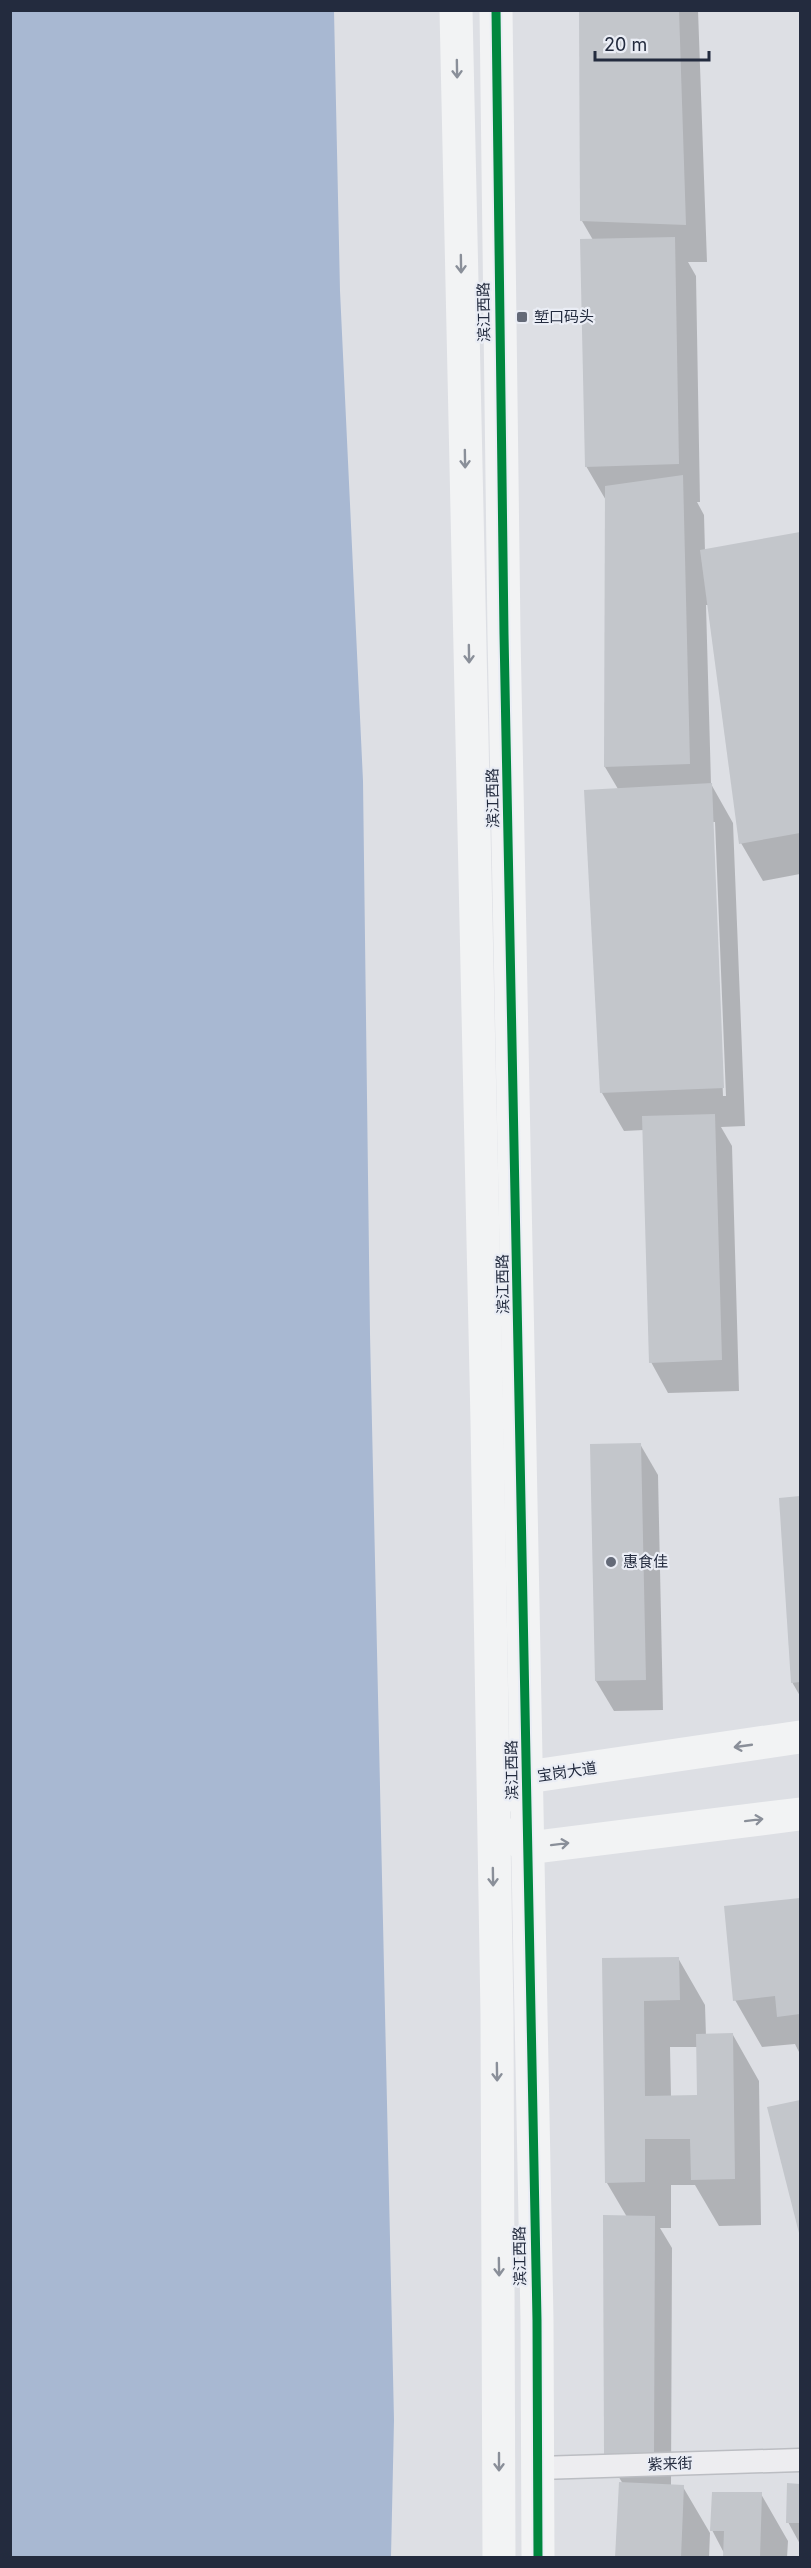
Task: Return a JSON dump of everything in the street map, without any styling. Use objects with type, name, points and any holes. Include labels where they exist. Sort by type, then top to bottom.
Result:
[{"type":"main road","name":"滨江西路","points":[[456,10],[487,1422],[497,2050],[499,2558]]},
{"type":"main road","name":"滨江西路","points":[[496,10],[504,634],[539,2468],[538,2558]]},
{"type":"main road","name":"宝岗大道","points":[[492,1819],[527,1778],[801,1737]]},
{"type":"main road","points":[[492,1819],[528,1848],[801,1814]]},
{"type":"lane","name":"紫来街","points":[[539,2468],[801,2460]]},
{"type":"water","points":[[11,10],[334,11],[340,291],[363,781],[370,1334],[394,2420],[391,2557],[11,2557]]},
{"type":"building","points":[[579,10],[679,10],[686,225],[580,221]]},
{"type":"building","points":[[675,237],[679,464],[585,467],[580,239]]},
{"type":"building","points":[[683,475],[690,764],[604,767],[605,486]]},
{"type":"building","points":[[800,532],[800,833],[739,844],[700,550]]},
{"type":"building","points":[[712,783],[724,1088],[600,1093],[584,790]]},
{"type":"building","points":[[715,1114],[722,1360],[649,1363],[642,1116]]},
{"type":"building","points":[[641,1443],[646,1680],[595,1681],[590,1444]]},
{"type":"building","points":[[800,1496],[800,1682],[791,1683],[779,1498]]},
{"type":"building","points":[[800,1898],[800,2014],[777,2017],[775,1996],[733,2001],[724,1906]]},
{"type":"building","points":[[679,1957],[680,2000],[644,2001],[645,2096],[697,2095],[696,2034],[733,2033],[735,2179],[691,2180],[690,2139],[645,2139],[645,2182],[605,2183],[602,1958]]},
{"type":"building","points":[[800,2100],[800,2237],[767,2107]]},
{"type":"building","points":[[603,2215],[655,2216],[654,2454],[604,2454]]},
{"type":"building","points":[[619,2482],[684,2485],[681,2558],[615,2558]]},
{"type":"building","points":[[787,2483],[800,2484],[800,2523],[786,2523]]},
{"type":"building","points":[[712,2492],[762,2492],[760,2558],[723,2558],[724,2531],[710,2531]]},
{"type":"cycle path","points":[[496,10],[504,634],[537,2320],[538,2558]]},
{"type":"place","name":"堑口码头","points":[[522,317]]},
{"type":"place","name":"惠食佳","points":[[611,1562]]}]
